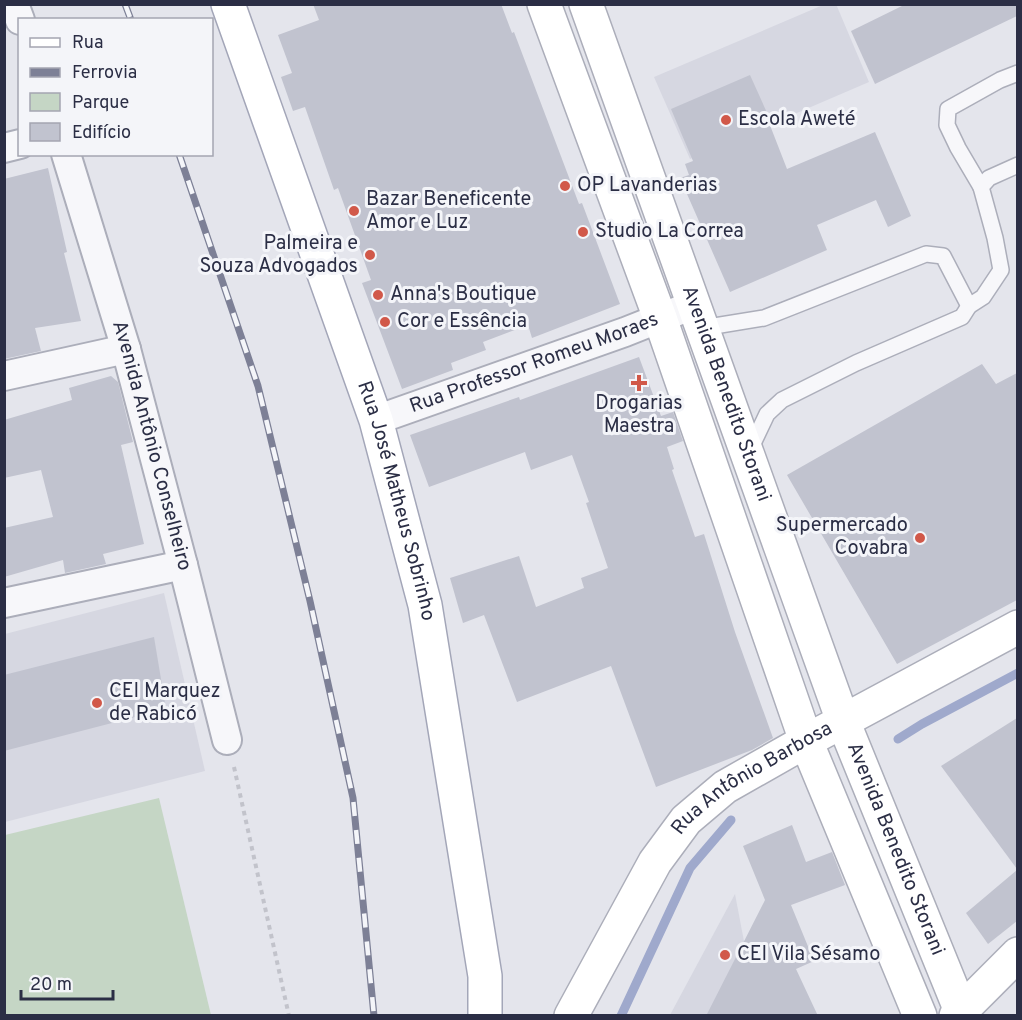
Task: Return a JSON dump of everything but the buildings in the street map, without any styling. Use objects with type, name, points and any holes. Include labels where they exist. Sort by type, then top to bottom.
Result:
[{"type":"main road","name":"Rua José Matheus Sobrinho","points":[[228,4],[376,420],[425,605],[485,976],[485,1016]]},
{"type":"main road","name":"Avenida Benedito Storani","points":[[544,4],[660,318],[806,741],[920,1016]]},
{"type":"main road","name":"Avenida Benedito Storani","points":[[586,4],[843,721],[960,1014]]},
{"type":"main road","name":"Rua Antônio Barbosa","points":[[571,1016],[655,862],[686,820],[725,787],[1017,627]]},
{"type":"main road","points":[[960,1014],[1017,954]]},
{"type":"street","name":"Avenida Antônio Conselheiro","points":[[67,156],[126,350],[227,740]]},
{"type":"street","name":"Rua Professor Romeu Moraes","points":[[376,420],[660,318],[697,316]]},
{"type":"street","points":[[4,376],[126,350]]},
{"type":"street","points":[[4,603],[183,566]]},
{"type":"lane","points":[[747,455],[767,414],[782,400],[856,363],[962,317],[969,306],[983,297],[1001,270],[981,187],[957,148],[947,125],[948,109],[1017,73]]},
{"type":"lane","points":[[981,187],[989,178],[1017,165]]},
{"type":"lane","points":[[697,316],[764,318],[926,254],[943,256],[969,306]]},
{"type":"path","points":[[227,740],[289,1016]]},
{"type":"shaded area","name":"Escola Aweté","points":[[836,4],[869,82],[690,159],[654,77],[823,5]]},
{"type":"shaded area","name":"CEI Marquez de Rabicó","points":[[164,593],[205,771],[5,822],[5,634]]},
{"type":"shaded area","name":"CEI Vila Sésamo","points":[[735,894],[758,1015],[670,1015]]},
{"type":"green space","points":[[159,798],[211,1015],[5,1015],[5,835]]},
{"type":"waterway","points":[[898,739],[1018,673]]},
{"type":"waterway","points":[[621,1016],[690,868],[731,820]]},
{"type":"railway","points":[[125,4],[130,18]]},
{"type":"railway","points":[[180,156],[258,386],[310,601],[353,798],[374,1016]]},
{"type":"place","name":"Escola Aweté","points":[[726,120]]},
{"type":"place","name":"OP Lavanderias","points":[[565,186]]},
{"type":"place","name":"Bazar Beneficente Amor e Luz","points":[[354,211]]},
{"type":"place","name":"Studio La Correa","points":[[583,232]]},
{"type":"place","name":"Palmeira e Souza Advogados","points":[[370,255]]},
{"type":"place","name":"Anna's Boutique","points":[[378,295]]},
{"type":"place","name":"Cor e Essência","points":[[385,322]]},
{"type":"place","name":"Drogarias Maestra","points":[[639,383]]},
{"type":"place","name":"Supermercado Covabra","points":[[920,538]]},
{"type":"place","name":"CEI Marquez de Rabicó","points":[[97,703]]},
{"type":"place","name":"CEI Vila Sésamo","points":[[725,955]]}]
